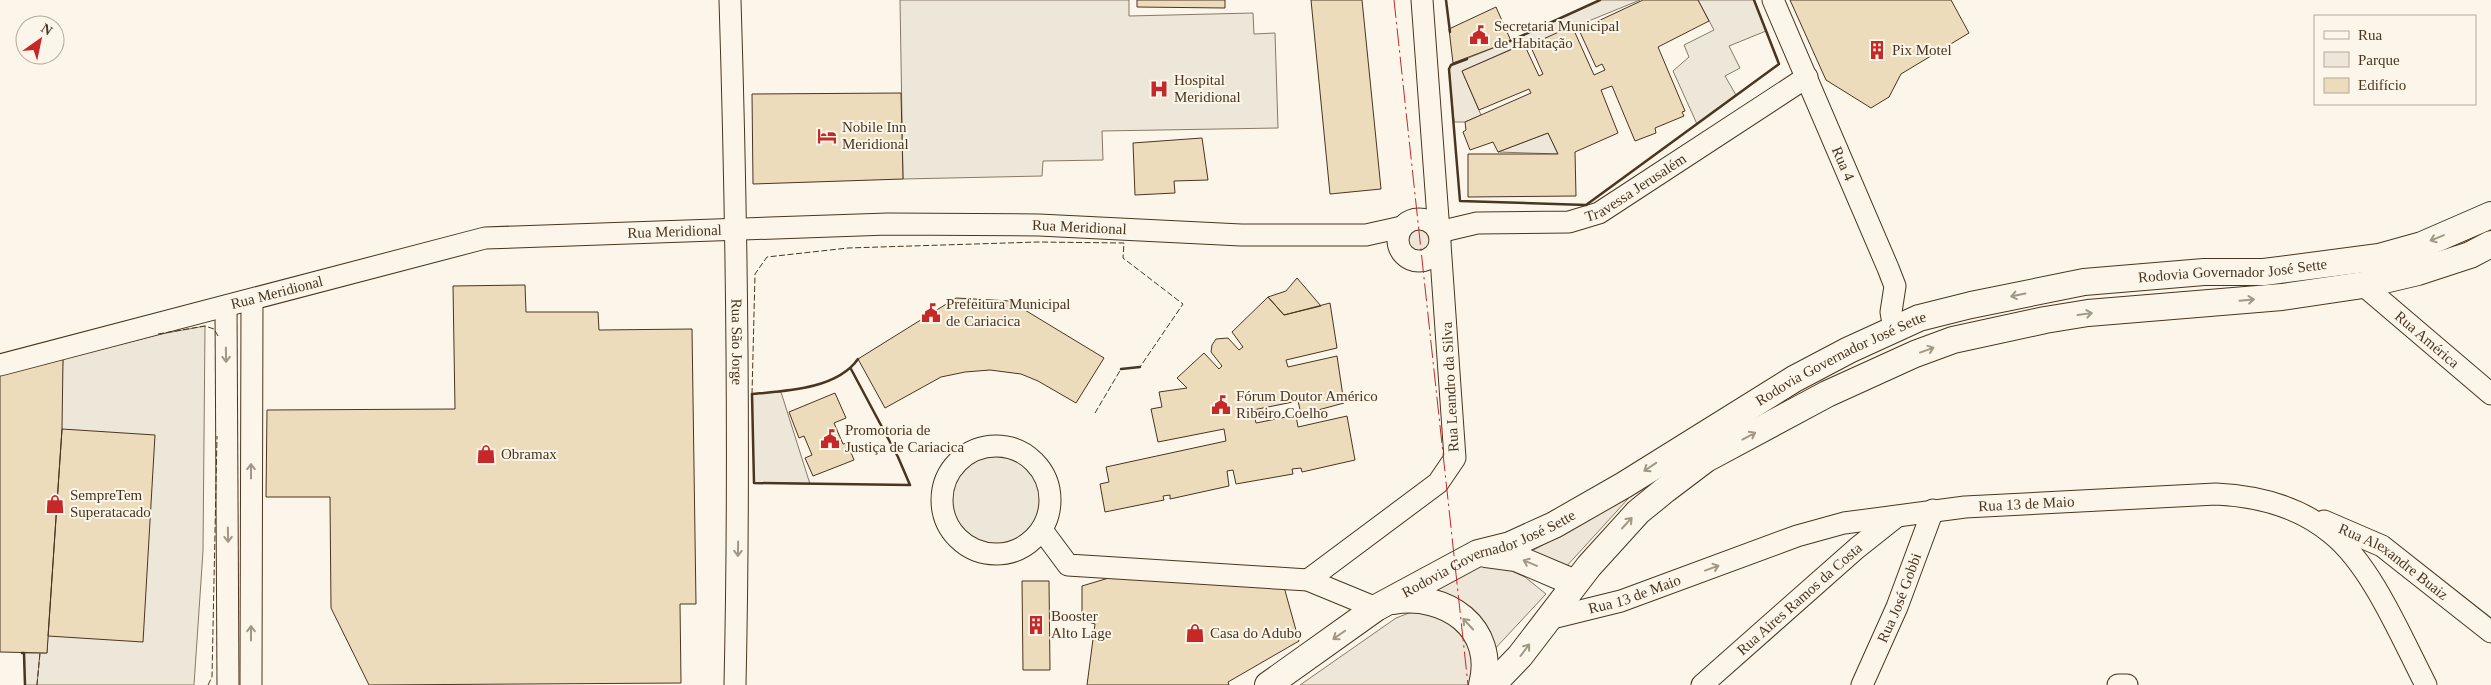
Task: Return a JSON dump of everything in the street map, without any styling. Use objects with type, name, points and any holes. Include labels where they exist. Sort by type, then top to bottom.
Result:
[{"type":"main road","name":"Rodovia Governador José Sette","points":[[1273,682],[1376,608],[1478,553],[1510,545],[1554,525],[1624,485],[1794,379],[1849,350],[1919,318],[1971,305],[2084,282],[2204,272],[2264,272],[2380,256],[2422,245],[2486,217]]},
{"type":"main road","name":"Rodovia Governador José Sette","points":[[1492,685],[1520,656],[1575,583],[1638,512],[1706,459],[1827,394],[1915,354],[1953,340],[2045,320],[2123,309],[2282,297],[2363,284],[2418,272],[2484,248]]},
{"type":"main road","points":[[1827,394],[1884,359],[1889,350],[1894,329]]},
{"type":"main road","points":[[1478,553],[1516,558],[1575,583]]},
{"type":"main road","points":[[1376,608],[1410,598],[1440,604],[1457,613],[1471,625],[1483,646],[1486,671],[1482,685]]},
{"type":"street","name":"Rua São Jorge","points":[[730,0],[737,229],[739,500],[735,685]]},
{"type":"street","name":"Rua Leandro da Silva","points":[[1308,580],[1438,483],[1455,458],[1444,283],[1422,0]]},
{"type":"street","name":"Rua 4","points":[[1773,0],[1895,286],[1891,312],[1894,329]]},
{"type":"street","name":"Travessa Jerusalém","points":[[1440,238],[1478,223],[1568,222],[1599,213],[1807,77]]},
{"type":"street","points":[[1366,235],[1402,227],[1412,220],[1422,218],[1431,222],[1440,238],[1435,255],[1430,258],[1409,258],[1398,245],[1399,232],[1402,227]]},
{"type":"street","name":"Rua Meridional","points":[[0,365],[484,238],[852,225],[1039,225],[1241,235],[1366,235]]},
{"type":"street","points":[[1366,235],[1426,265],[1444,283]]},
{"type":"street","name":"Rua América","points":[[2363,284],[2491,394]]},
{"type":"street","points":[[250,685],[252,300]]},
{"type":"street","points":[[226,306],[228,685]]},
{"type":"street","points":[[993,445],[1015,449],[1030,458],[1042,470],[1049,486],[1051,503],[1042,530],[1026,546],[1011,553],[994,554],[977,551],[963,543],[950,530],[944,514],[942,497],[945,480],[954,466],[966,454],[981,447],[993,445]]},
{"type":"street","name":"Rua 13 de Maio","points":[[1548,619],[1621,601],[1820,528],[1933,510],[2216,494],[2242,495],[2288,507],[2332,534],[2351,553],[2386,608],[2426,685]]},
{"type":"street","name":"Rua Alexandre Buaiz","points":[[2288,507],[2350,531],[2382,546],[2491,632]]},
{"type":"street","name":"Rua José Gobbi","points":[[1862,685],[1900,599],[1933,510]]},
{"type":"street","name":"Rua Aires Ramos da Costa","points":[[1702,685],[1857,548],[1898,515]]},
{"type":"street","points":[[1042,530],[1068,565],[1308,580],[1376,608]]},
{"type":"street","points":[[2118,685],[2127,685]]},
{"type":"green space","points":[[1600,0],[1640,0],[1530,45],[1523,44],[1462,71],[1481,115],[1465,122],[1454,122],[1449,69],[1451,65],[1518,38]]},
{"type":"green space","points":[[1548,133],[1558,154],[1498,152]]},
{"type":"green space","points":[[1421,219],[1436,228],[1431,258],[1419,261],[1405,255],[1399,238],[1407,223]]},
{"type":"green space","points":[[1648,477],[1564,569],[1528,553],[1574,528]]},
{"type":"green space","points":[[1495,563],[1525,577],[1546,594],[1491,653],[1423,590],[1470,568]]},
{"type":"green space","points":[[1423,611],[1460,628],[1473,652],[1470,685],[1300,685],[1396,618],[1409,613]]},
{"type":"green space","points":[[24,653],[40,653],[37,685],[25,685]]},
{"type":"shaded area","points":[[900,0],[1129,0],[1129,16],[1253,13],[1254,34],[1275,33],[1278,128],[1102,131],[1103,160],[1043,161],[1042,176],[903,179]]},
{"type":"shaded area","points":[[1698,0],[1754,0],[1766,31],[1729,46],[1740,68],[1725,76],[1736,95],[1697,124],[1673,71],[1689,57],[1684,45],[1714,30]]},
{"type":"shaded area","points":[[205,326],[203,551],[194,685],[37,685],[40,653],[47,653],[63,359],[161,334]]},
{"type":"shaded area","points":[[781,392],[810,484],[754,483],[752,394]]},
{"type":"shaded area","points":[[996,446],[1017,450],[1034,462],[1046,479],[1050,500],[1046,521],[1034,538],[1017,550],[996,554],[975,550],[958,538],[946,521],[942,500],[946,479],[958,462],[975,450]]},
{"type":"building","points":[[1137,0],[1225,0],[1225,8],[1137,7]]},
{"type":"building","points":[[1311,0],[1362,0],[1381,189],[1330,194]]},
{"type":"building","points":[[1643,0],[1698,0],[1709,21],[1658,47],[1685,111],[1682,112],[1684,116],[1655,128],[1656,133],[1635,141],[1612,86],[1601,90],[1618,133],[1575,152],[1576,196],[1468,197],[1468,154],[1558,154],[1548,133],[1498,152],[1493,142],[1470,150],[1463,132],[1466,130],[1465,122],[1531,93],[1529,89],[1479,110],[1462,71],[1524,44],[1539,76],[1543,74],[1530,45],[1572,26],[1594,75],[1605,70],[1602,64],[1596,67],[1579,30]]},
{"type":"building","name":"Pix Motel","points":[[1790,0],[1951,0],[1969,33],[1901,74],[1889,97],[1871,108],[1826,80]]},
{"type":"building","name":"Secretaria Municipal de Habitação","points":[[1496,7],[1511,41],[1453,63],[1449,29]]},
{"type":"building","name":"Nobile Inn Meridional","points":[[901,93],[903,179],[753,184],[752,94]]},
{"type":"building","points":[[1202,138],[1208,180],[1174,181],[1175,193],[1135,195],[1133,143]]},
{"type":"building","points":[[1297,278],[1321,306],[1284,315],[1268,297],[1286,291]]},
{"type":"building","name":"Obramax","points":[[525,285],[526,312],[598,312],[599,330],[692,329],[696,604],[680,604],[681,683],[369,685],[331,608],[330,497],[266,497],[267,410],[455,409],[453,286]]},
{"type":"building","name":"Fórum Doutor Américo Ribeiro Coelho","points":[[1268,297],[1284,315],[1330,303],[1337,348],[1286,360],[1288,367],[1337,356],[1344,403],[1296,416],[1298,427],[1347,416],[1355,460],[1302,472],[1301,468],[1292,469],[1293,474],[1236,484],[1233,470],[1227,471],[1229,486],[1170,499],[1170,495],[1163,496],[1164,500],[1105,512],[1100,484],[1109,482],[1106,467],[1226,441],[1224,429],[1158,442],[1151,409],[1162,407],[1159,392],[1187,388],[1177,378],[1204,353],[1219,369],[1222,366],[1211,352],[1212,345],[1216,339],[1228,338],[1239,350],[1243,347],[1232,332]],"holes":[[[1298,401],[1301,414],[1256,423],[1253,410]]]},
{"type":"building","points":[[956,298],[1010,301],[1104,358],[1076,403],[1038,381],[1021,374],[990,370],[965,372],[941,377],[885,408],[858,359]]},
{"type":"building","points":[[63,359],[62,429],[47,653],[0,652],[0,375]]},
{"type":"building","points":[[835,393],[846,418],[834,423],[843,444],[847,443],[854,460],[813,476],[805,458],[812,455],[804,436],[799,438],[789,412]]},
{"type":"building","points":[[62,429],[155,435],[143,642],[48,636]]},
{"type":"building","name":"Casa do Adubo","points":[[1112,577],[1284,587],[1299,641],[1228,682],[1229,685],[1087,685],[1095,624],[1082,620],[1082,586]]},
{"type":"building","name":"Booster Alto Lage","points":[[1022,581],[1049,581],[1050,670],[1023,670]]},
{"type":"fence","points":[[752,394],[755,274],[767,257],[848,248],[1038,242],[1124,243],[1123,258],[1183,304],[1140,367]]},
{"type":"fence","points":[[158,334],[205,326],[214,329],[218,336]]},
{"type":"fence","points":[[1095,413],[1121,369]]},
{"type":"fence","points":[[208,685],[212,677],[217,436]]},
{"type":"fence","points":[[37,685],[40,653]]},
{"type":"wall","points":[[1446,0],[1450,32]]},
{"type":"wall","points":[[1508,42],[1600,0]]},
{"type":"wall","points":[[1467,59],[1451,65],[1449,69],[1460,201],[1586,205],[1779,64],[1754,0]]},
{"type":"wall","points":[[851,369],[898,457],[910,485],[754,483],[752,394],[810,387],[837,377],[849,369],[858,359]]},
{"type":"wall","points":[[1121,369],[1140,367]]},
{"type":"wall","points":[[22,653],[24,653],[25,685]]},
{"type":"power","points":[[1394,0],[1468,685]]},
{"type":"place","name":"Secretaria Municipal de Habitação","points":[[1479,35]]},
{"type":"place","name":"Pix Motel","points":[[1877,50]]},
{"type":"place","name":"Hospital Meridional","points":[[1159,89]]},
{"type":"place","name":"Nobile Inn Meridional","points":[[827,136]]},
{"type":"place","name":"Prefeitura Municipal de Cariacica","points":[[931,313]]},
{"type":"place","name":"Fórum Doutor Américo Ribeiro Coelho","points":[[1221,405]]},
{"type":"place","name":"Promotoria de Justiça de Cariacica","points":[[830,439]]},
{"type":"place","name":"Obramax","points":[[486,454]]},
{"type":"place","name":"SempreTem Superatacado","points":[[55,504]]},
{"type":"place","name":"Booster Alto Lage","points":[[1036,625]]},
{"type":"place","name":"Casa do Adubo","points":[[1195,633]]}]
